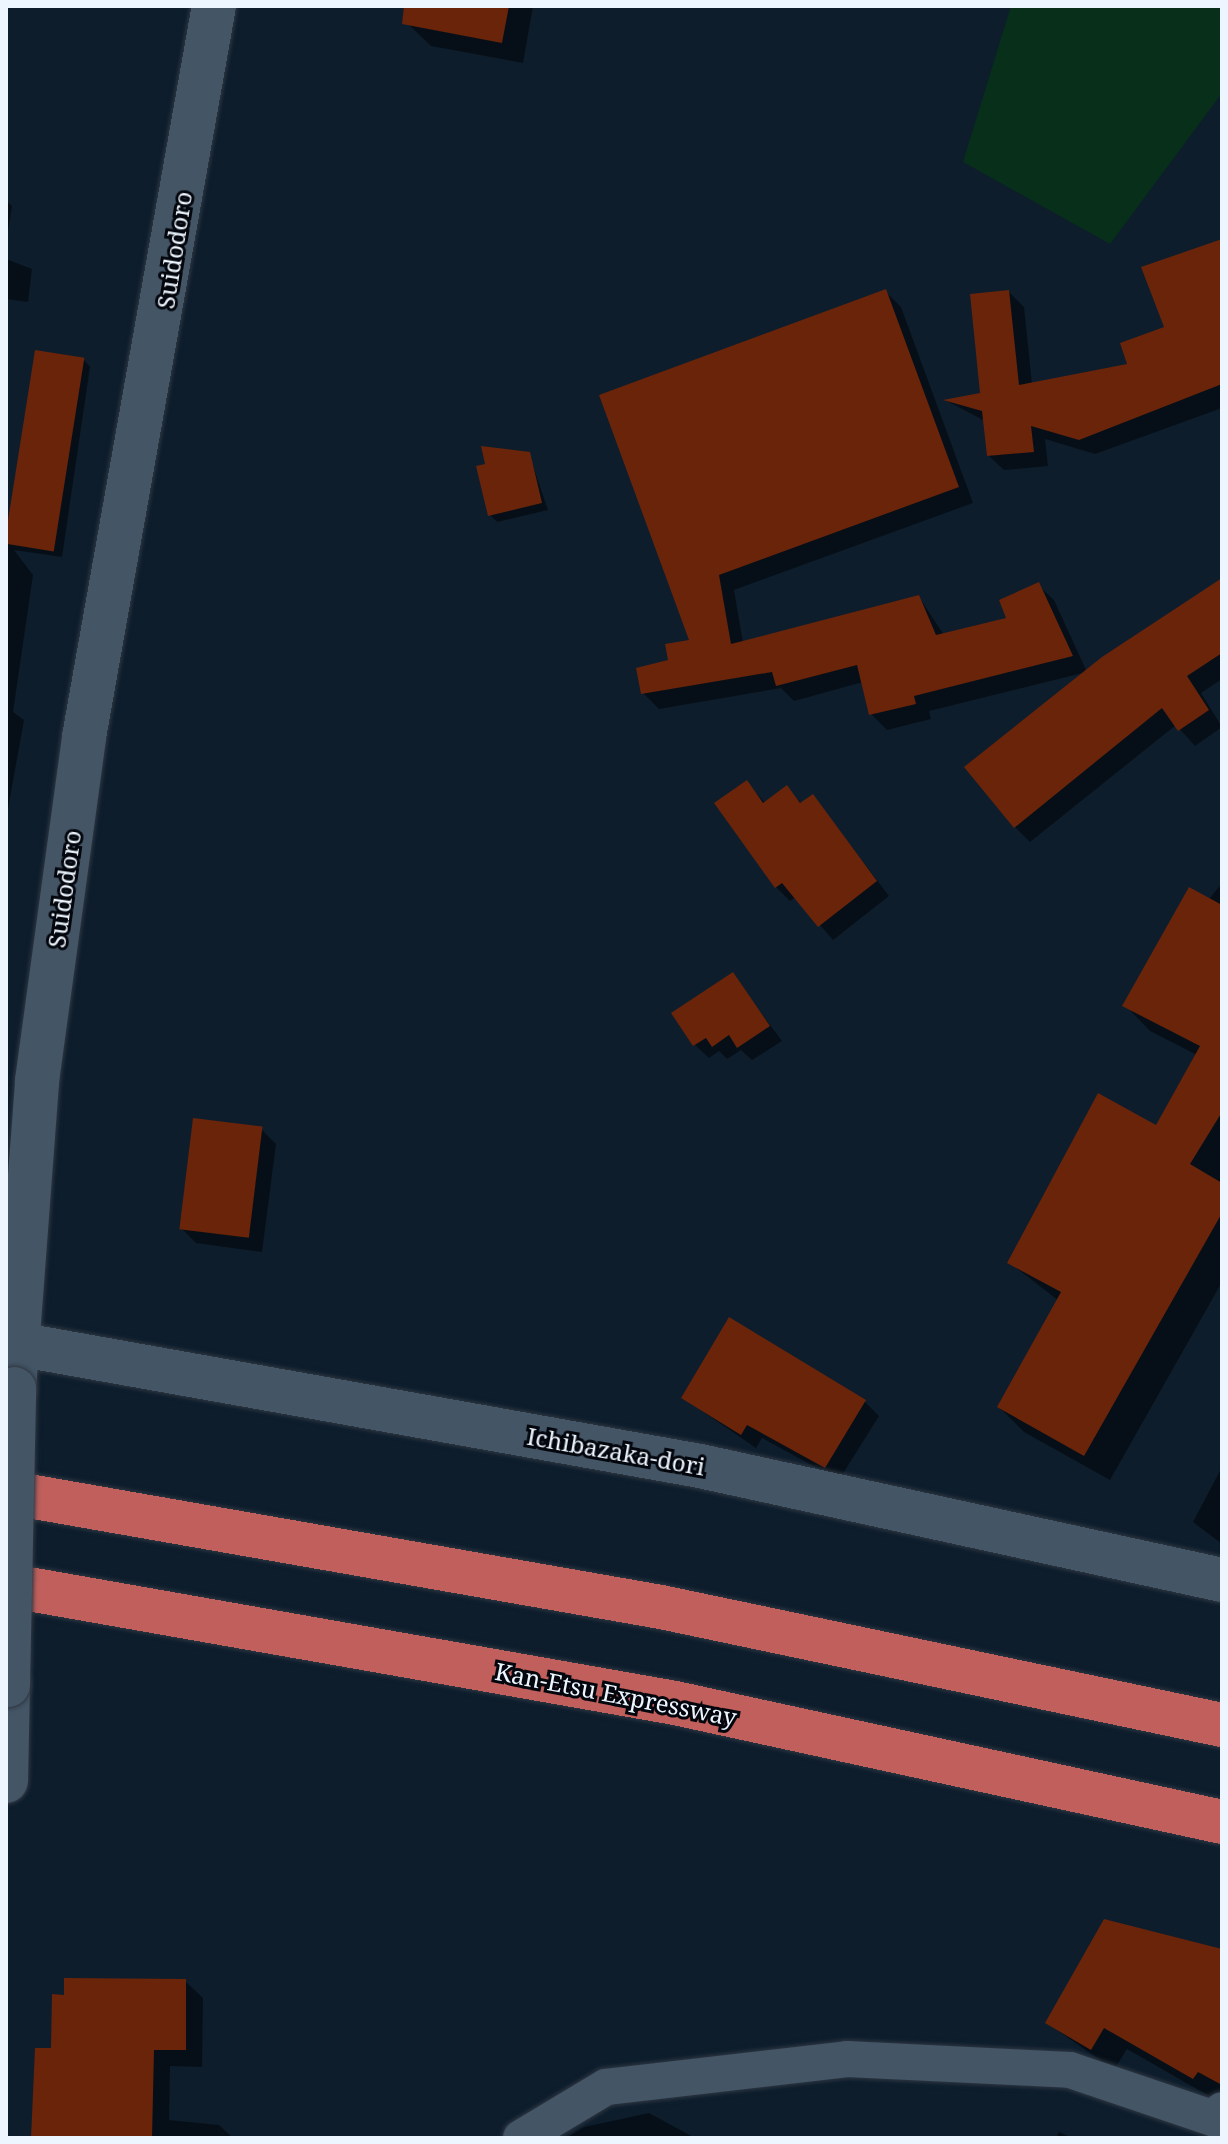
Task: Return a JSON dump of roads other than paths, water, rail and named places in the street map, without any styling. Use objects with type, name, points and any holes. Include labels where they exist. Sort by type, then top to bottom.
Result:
[{"type":"highway","points":[[6,1492],[661,1607],[1222,1725]]},
{"type":"highway","name":"Kan-Etsu Expressway","points":[[6,1585],[675,1703],[1222,1822]]},
{"type":"street","name":"Suidodoro","points":[[6,1781],[14,1389],[11,1342],[37,1081],[84,737],[214,6]]},
{"type":"street","name":"Ichibazaka-dori","points":[[11,1342],[700,1466],[1222,1580]]},
{"type":"street","points":[[521,2138],[606,2087],[847,2059],[1070,2070],[1220,2117]]}]
